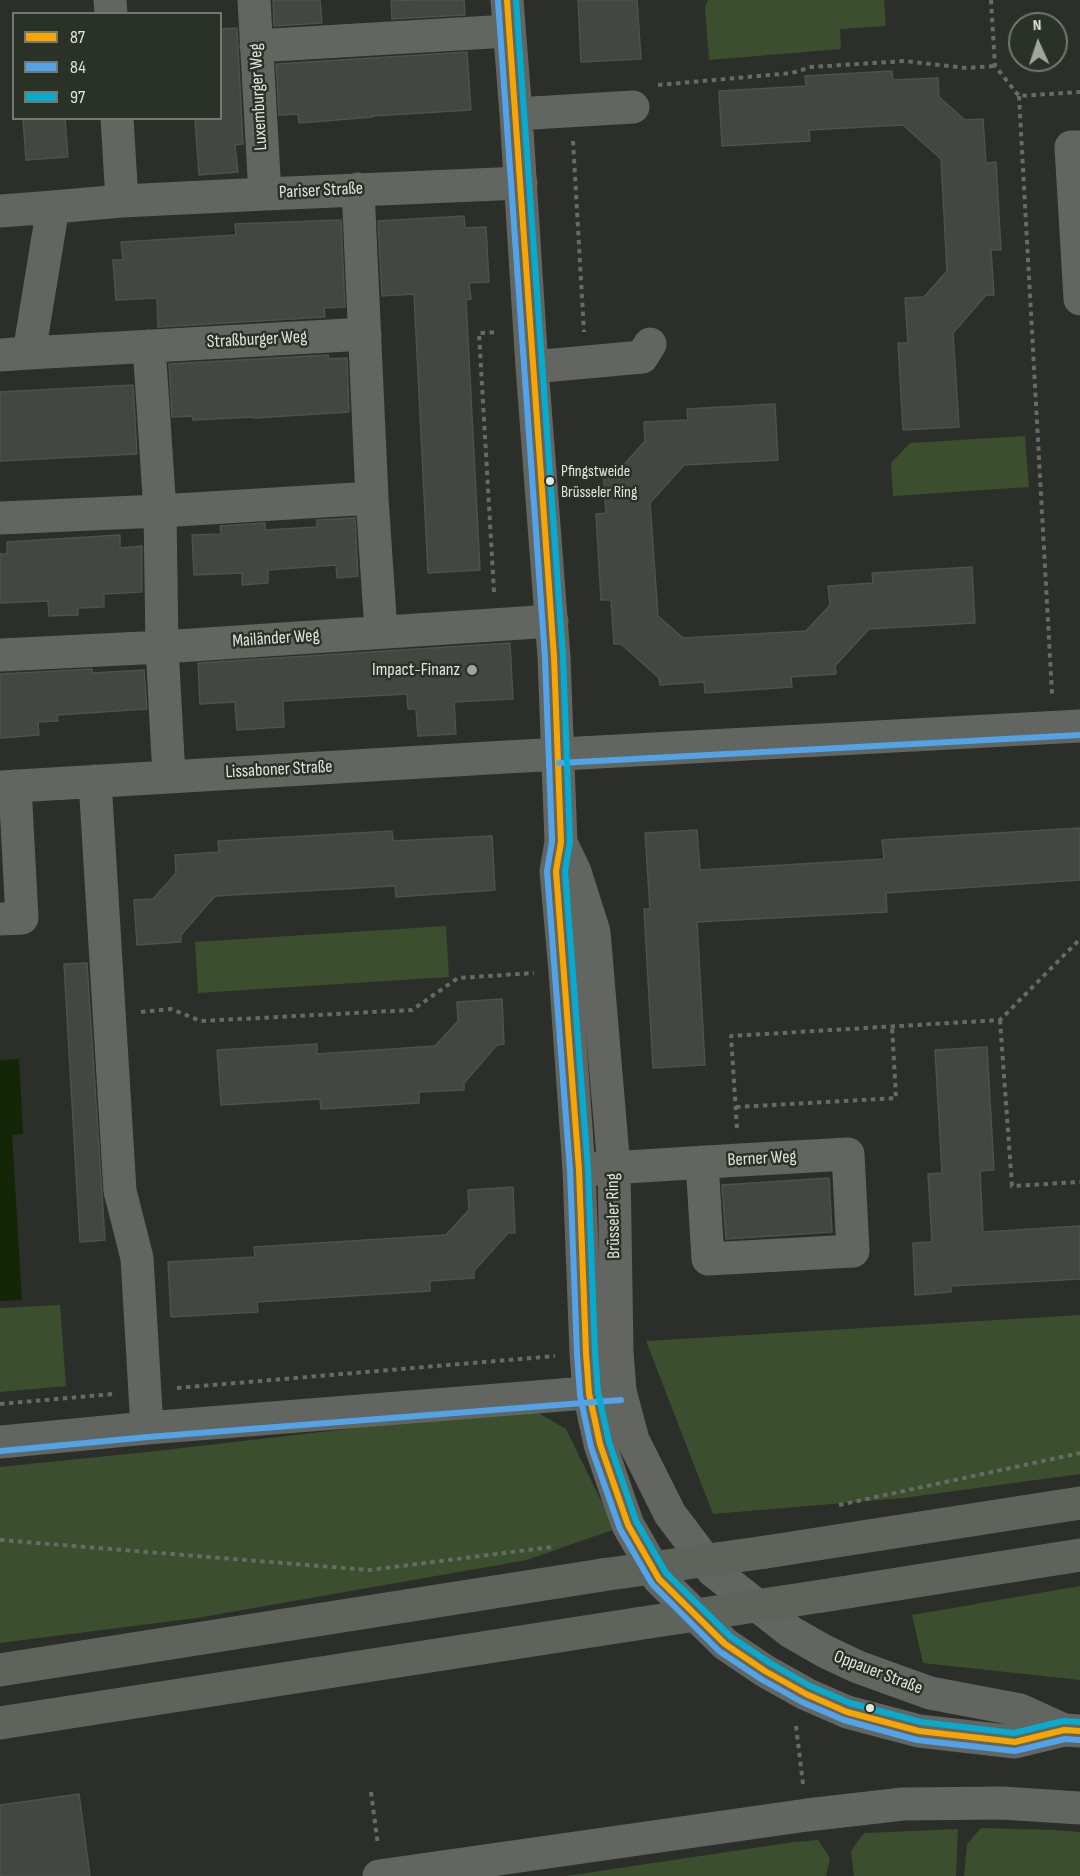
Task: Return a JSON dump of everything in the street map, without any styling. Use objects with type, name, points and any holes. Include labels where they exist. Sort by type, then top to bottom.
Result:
[{"type":"highway","points":[[0,1670],[602,1575],[1080,1503]]},
{"type":"highway","points":[[0,1723],[1080,1555]]},
{"type":"street","name":"Luxemburger Weg","points":[[254,0],[265,194]]},
{"type":"street","points":[[256,46],[508,15]]},
{"type":"street","name":"Brüsseler Ring","points":[[508,15],[552,621],[561,842],[556,871],[579,1170],[586,1353],[604,1392],[633,1440],[670,1514],[713,1571]]},
{"type":"street","points":[[516,114],[633,107]]},
{"type":"street","points":[[117,120],[122,201]]},
{"type":"street","points":[[1080,147],[1071,147],[1080,298]]},
{"type":"street","name":"Pariser Straße","points":[[54,207],[122,201],[521,183]]},
{"type":"street","points":[[358,189],[372,498],[381,631]]},
{"type":"street","points":[[0,211],[54,207]]},
{"type":"street","name":"Straßburger Weg","points":[[54,207],[14,354],[365,334]]},
{"type":"street","points":[[532,367],[642,357],[650,344]]},
{"type":"street","points":[[150,346],[160,511],[162,647],[169,776]]},
{"type":"street","points":[[0,518],[372,498]]},
{"type":"street","name":"Mailänder Weg","points":[[0,655],[162,647],[552,621]]},
{"type":"street","name":"Lissaboner Straße","points":[[8,787],[169,776],[1067,727]]},
{"type":"street","points":[[95,781],[120,1191],[137,1258],[147,1428]]},
{"type":"street","points":[[0,919],[22,918],[8,787]]},
{"type":"street","name":"Brüsseler Ring","points":[[561,842],[575,872],[594,932],[614,1168],[616,1351],[604,1392],[600,1444],[628,1525],[659,1579]]},
{"type":"street","name":"Berner Weg","points":[[579,1170],[702,1162],[848,1154],[853,1251],[708,1259],[702,1162]]},
{"type":"street","points":[[0,1442],[147,1428],[604,1392]]},
{"type":"street","name":"Oppauer Straße","points":[[713,1571],[791,1632],[824,1652],[930,1693],[1020,1710],[1072,1731]]},
{"type":"street","name":"Oppauer Straße","points":[[659,1579],[725,1644],[765,1671],[806,1694],[847,1712],[920,1731],[1015,1742],[1072,1731]]},
{"type":"street","points":[[381,1876],[807,1815],[903,1804],[1002,1803],[1080,1808]]},
{"type":"path","points":[[991,0],[995,66],[1018,96],[1067,727]]},
{"type":"path","points":[[633,107],[657,85],[792,73],[811,68],[905,62],[966,68],[995,66]]},
{"type":"path","points":[[1018,96],[1080,92]]},
{"type":"path","points":[[571,111],[585,362]]},
{"type":"path","points":[[495,625],[479,333],[531,331]]},
{"type":"path","points":[[740,1160],[731,1036],[1000,1020],[1080,939]]},
{"type":"path","points":[[108,1015],[171,1009],[201,1021],[412,1010],[458,978],[565,972]]},
{"type":"path","points":[[1000,1020],[1012,1186],[1080,1182]]},
{"type":"path","points":[[736,1107],[896,1098],[892,1026]]},
{"type":"path","points":[[0,1404],[586,1353]]},
{"type":"path","points":[[832,1506],[1080,1453]]},
{"type":"path","points":[[0,1540],[369,1570],[561,1546]]},
{"type":"path","points":[[806,1694],[796,1720],[807,1815]]},
{"type":"path","points":[[371,1792],[381,1876]]},
{"type":"shaded area","points":[[708,0],[884,0],[886,26],[840,29],[841,49],[709,60],[705,7]]},
{"type":"shaded area","points":[[1025,436],[1029,487],[893,496],[891,463],[910,443]]},
{"type":"shaded area","points":[[446,926],[449,977],[198,993],[195,942]]},
{"type":"shaded area","points":[[19,1059],[23,1134],[12,1135],[22,1300],[0,1301],[0,1060]]},
{"type":"shaded area","points":[[60,1305],[66,1386],[0,1392],[0,1308]]},
{"type":"shaded area","points":[[1080,1315],[1080,1474],[903,1498],[713,1514],[646,1341]]},
{"type":"shaded area","points":[[530,1408],[566,1429],[615,1529],[527,1560],[197,1618],[0,1643],[0,1467]]},
{"type":"shaded area","points":[[1080,1586],[1080,1680],[923,1663],[912,1615]]},
{"type":"shaded area","points":[[981,1828],[1080,1832],[1080,1876],[964,1876],[967,1844]]},
{"type":"shaded area","points":[[958,1829],[956,1876],[854,1876],[851,1851],[865,1833]]},
{"type":"shaded area","points":[[818,1840],[830,1858],[826,1876],[566,1876],[794,1842]]},
{"type":"building","points":[[273,0],[320,0],[322,23],[274,26]]},
{"type":"building","points":[[464,0],[465,15],[392,19],[391,1]]},
{"type":"building","points":[[578,0],[637,0],[641,59],[581,62]]},
{"type":"building","points":[[237,28],[243,144],[235,145],[238,172],[199,175],[195,120],[222,120],[222,29]]},
{"type":"building","points":[[467,52],[471,110],[299,123],[298,114],[279,115],[276,64]]},
{"type":"building","points":[[892,71],[893,80],[938,78],[939,97],[965,120],[983,119],[986,163],[996,162],[1001,250],[991,250],[994,295],[986,295],[953,333],[959,427],[903,430],[898,343],[908,343],[905,298],[924,297],[947,271],[941,159],[903,125],[809,130],[810,141],[722,146],[719,91],[806,86],[805,76]]},
{"type":"building","points":[[23,120],[65,120],[68,157],[26,160]]},
{"type":"building","points":[[464,216],[465,228],[486,227],[489,282],[469,283],[471,299],[466,300],[480,570],[428,573],[414,294],[382,296],[378,221]]},
{"type":"building","points":[[341,220],[345,307],[324,308],[325,317],[158,327],[157,298],[116,300],[113,260],[123,260],[121,242],[236,235],[235,224]]},
{"type":"building","points":[[328,355],[329,359],[347,358],[349,412],[193,420],[192,416],[172,417],[169,364]]},
{"type":"building","points":[[133,385],[137,454],[0,461],[0,392]]},
{"type":"building","points":[[775,404],[778,460],[684,465],[650,503],[658,616],[683,638],[806,631],[830,605],[828,586],[873,583],[872,573],[972,567],[975,623],[869,629],[835,666],[836,674],[791,677],[792,687],[705,693],[704,682],[660,685],[659,678],[621,644],[614,644],[611,600],[601,600],[596,514],[606,513],[603,468],[622,467],[645,441],[644,422],[688,420],[687,409]]},
{"type":"building","points":[[355,518],[358,576],[337,578],[336,565],[268,570],[268,583],[242,585],[242,573],[194,575],[192,535],[221,534],[220,526],[265,523],[265,530],[317,527],[317,520]]},
{"type":"building","points":[[120,535],[120,548],[142,546],[142,592],[104,594],[104,607],[78,608],[78,615],[49,616],[48,601],[0,603],[0,554],[7,554],[7,542]]},
{"type":"building","points":[[510,643],[513,699],[454,702],[456,734],[418,736],[416,709],[408,709],[407,694],[283,701],[284,727],[237,730],[235,702],[200,704],[198,663]]},
{"type":"building","points":[[92,669],[92,673],[144,670],[147,709],[57,715],[58,721],[38,722],[39,735],[0,738],[0,674]]},
{"type":"building","points":[[1080,828],[1080,880],[886,893],[887,912],[697,922],[705,1065],[653,1068],[644,909],[650,909],[645,833],[697,830],[700,870],[884,859],[882,840]]},
{"type":"building","points":[[392,831],[393,841],[492,836],[495,890],[396,897],[395,886],[215,896],[181,935],[181,942],[137,945],[134,900],[153,899],[176,873],[175,855],[219,852],[218,841]]},
{"type":"building","points":[[87,963],[105,1240],[80,1242],[64,964]]},
{"type":"building","points":[[502,999],[504,1044],[497,1045],[464,1083],[464,1090],[419,1092],[419,1103],[321,1109],[320,1099],[221,1105],[217,1050],[317,1044],[317,1054],[435,1046],[458,1021],[457,1002]]},
{"type":"building","points":[[987,1047],[994,1170],[980,1171],[983,1232],[1080,1226],[1080,1279],[951,1286],[951,1292],[915,1295],[913,1243],[932,1242],[928,1174],[942,1173],[935,1050]]},
{"type":"building","points":[[829,1178],[832,1232],[726,1239],[722,1185]]},
{"type":"building","points":[[513,1187],[515,1233],[508,1233],[474,1271],[474,1278],[430,1281],[430,1291],[257,1302],[258,1312],[171,1317],[168,1262],[255,1257],[254,1247],[446,1235],[469,1210],[468,1190]]},
{"type":"building","points":[[79,1794],[90,1876],[0,1876],[0,1805]]},
{"type":"transit line","name":"87","points":[[507,0],[554,657],[561,842],[556,871],[579,1170],[586,1353],[589,1393],[600,1444],[628,1525],[659,1579],[725,1644],[765,1671],[806,1694],[847,1712],[919,1731],[1015,1742],[1064,1730],[1080,1731]]},
{"type":"transit line","name":"97","points":[[516,0],[563,656],[570,842],[565,871],[588,1169],[595,1352],[598,1392],[609,1442],[636,1521],[666,1573],[731,1637],[770,1663],[810,1686],[850,1703],[921,1722],[1014,1733],[1063,1721],[1080,1722]]},
{"type":"transit line","name":"84","points":[[498,1],[545,658],[552,841],[547,871],[570,1170],[577,1354],[580,1395],[591,1447],[620,1529],[652,1584],[719,1651],[761,1679],[802,1702],[844,1720],[917,1740],[1015,1751],[1065,1739],[1079,1740]]},
{"type":"transit line","name":"84","points":[[559,763],[1080,735]]},
{"type":"transit line","name":"84","points":[[1,1451],[148,1437],[621,1400]]},
{"type":"place","name":"Pfingstweide Brüsseler Ring","points":[[550,481]]},
{"type":"place","name":"Impact-Finanz","points":[[472,670]]}]
